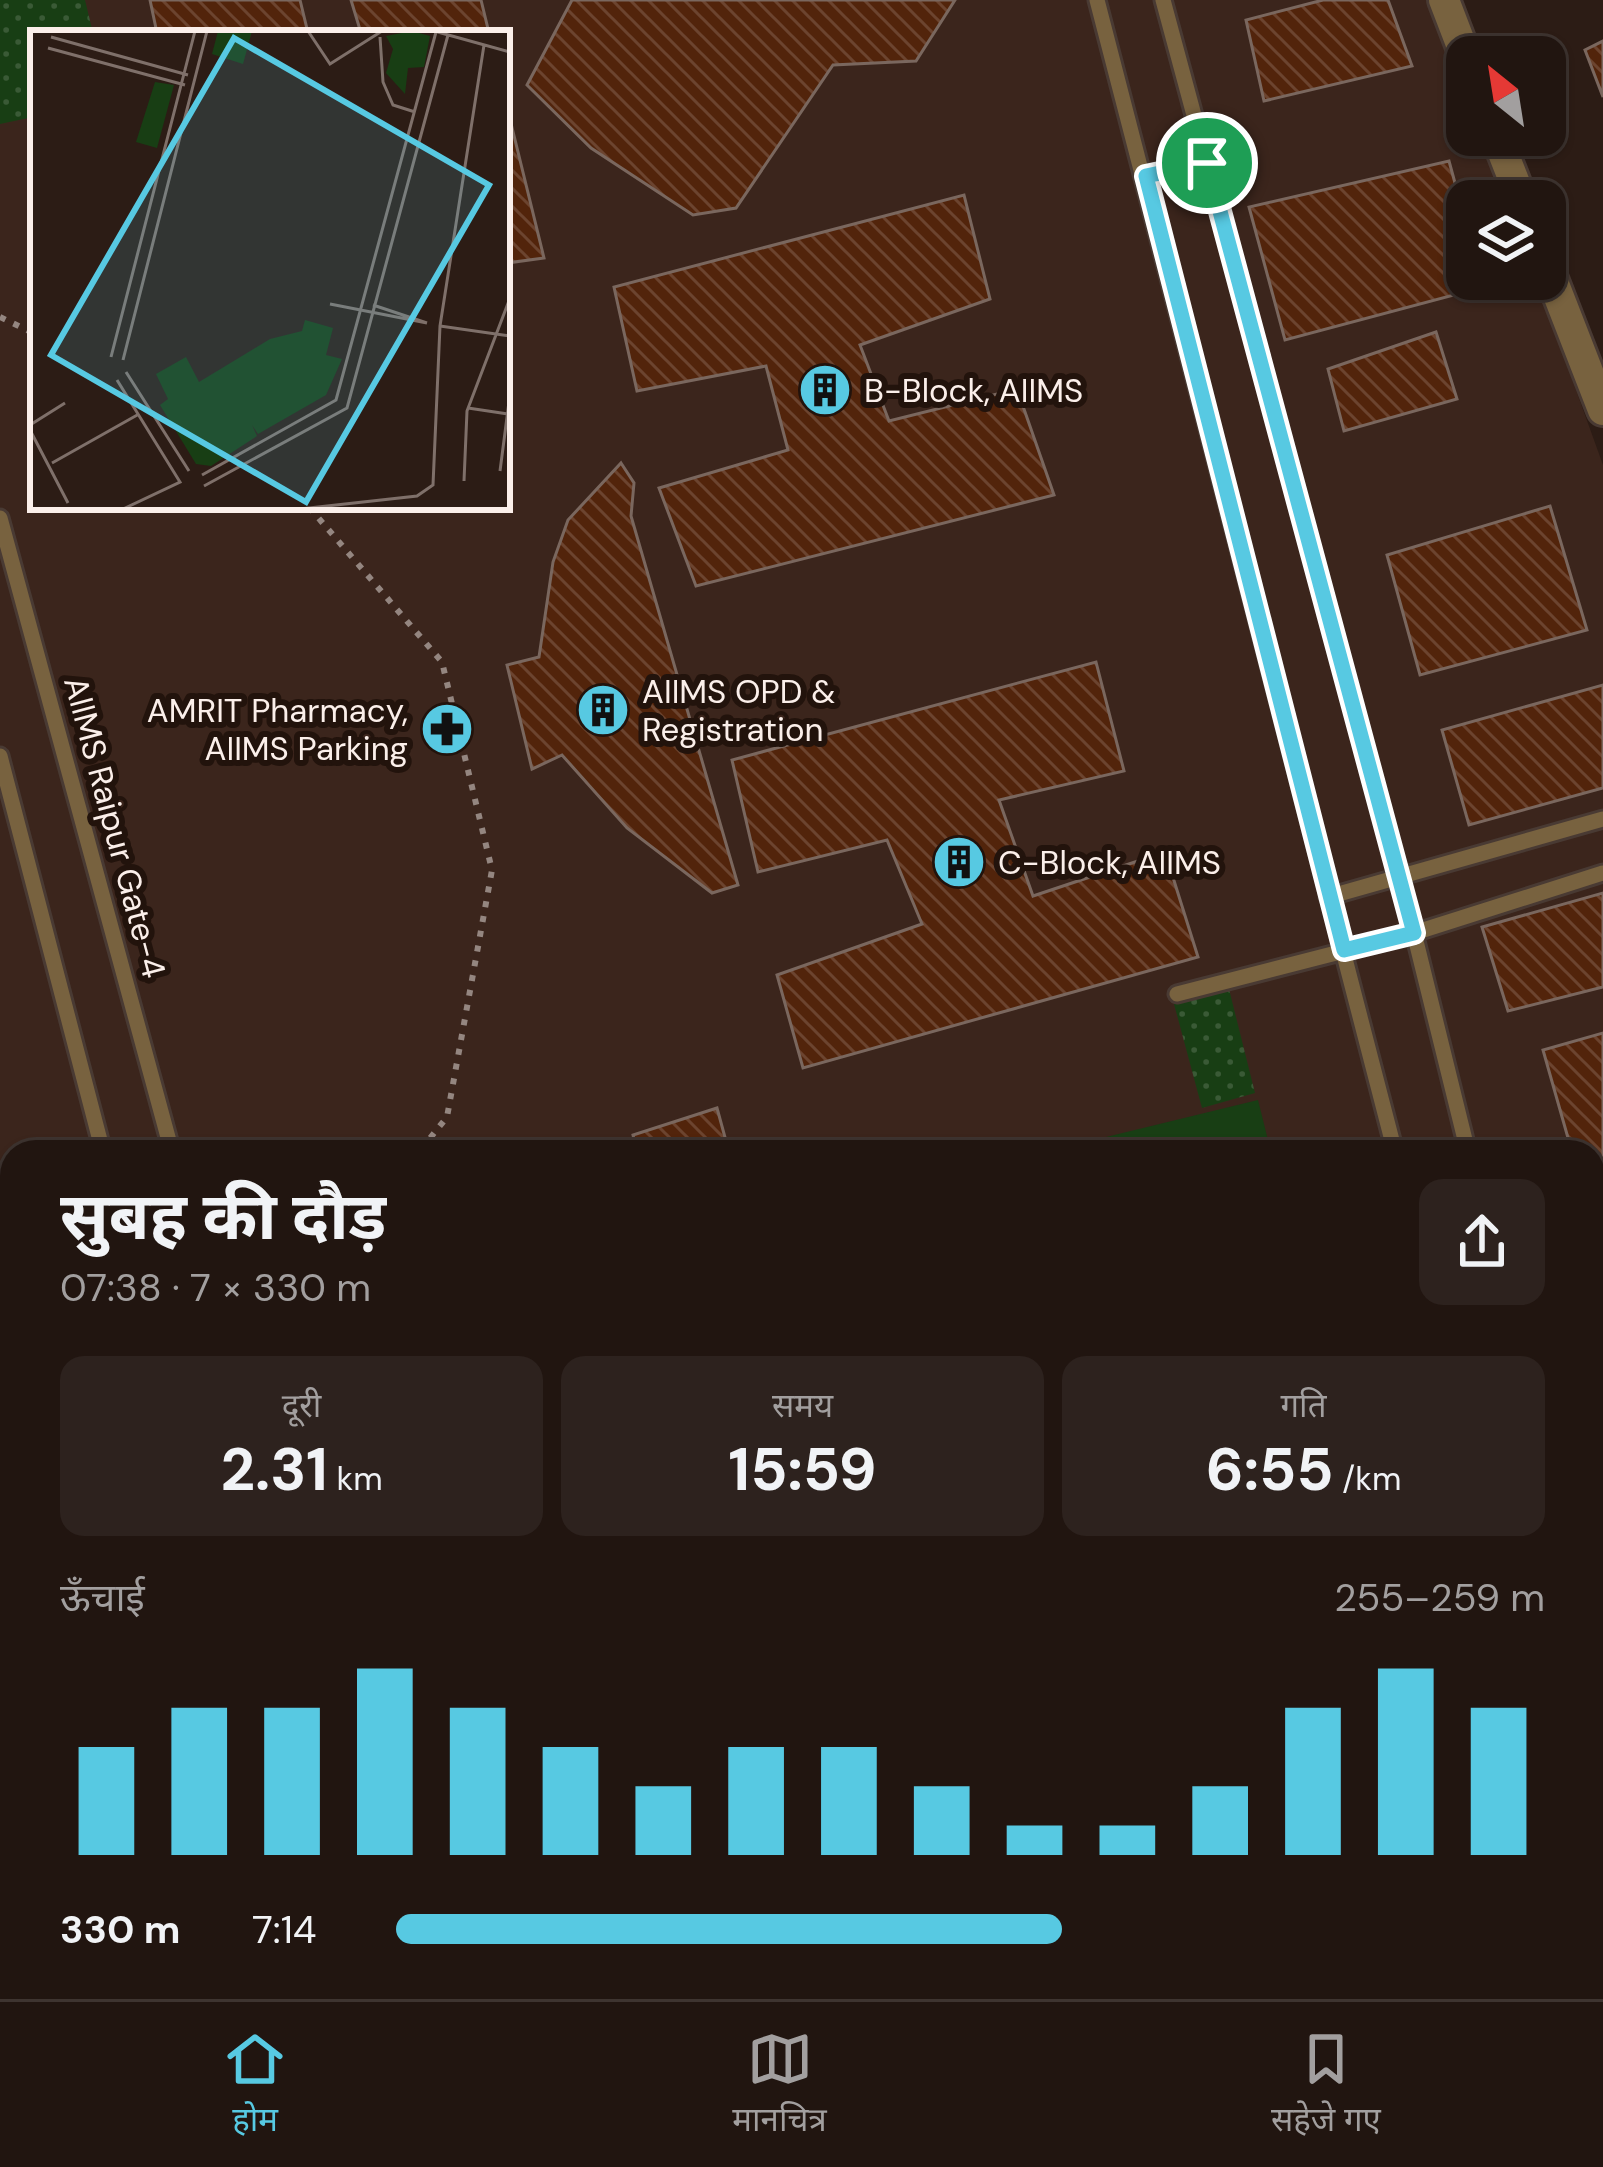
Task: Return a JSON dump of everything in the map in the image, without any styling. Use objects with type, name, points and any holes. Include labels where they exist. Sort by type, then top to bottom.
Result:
[{"type":"street","points":[[1444,0],[1458,36]]},
{"type":"street","points":[[1560,300],[1603,410]]},
{"type":"lane","points":[[1097,0],[1392,1140]]},
{"type":"lane","points":[[1163,0],[1400,878],[1465,1140]]},
{"type":"lane","points":[[1146,176],[1207,163]]},
{"type":"lane","name":"AIIMS Raipur Gate-4","points":[[0,518],[169,1140]]},
{"type":"lane","points":[[0,756],[101,1140]]},
{"type":"lane","points":[[1328,897],[1603,819]]},
{"type":"lane","points":[[1178,994],[1414,933],[1603,873]]},
{"type":"path","points":[[0,317],[30,331]]},
{"type":"path","points":[[312,510],[442,662],[491,870],[447,1117],[429,1140]]},
{"type":"shaded area","points":[[0,0],[1434,0],[1447,36],[1446,156],[1491,156],[1499,180],[1446,180],[1446,300],[1544,300],[1603,465],[1603,1140],[0,1140]]},
{"type":"green space","points":[[0,0],[85,0],[92,30],[30,30],[30,118],[0,124]]},
{"type":"green space","points":[[1229,989],[1255,1093],[1202,1108],[1174,1004]]},
{"type":"green space","points":[[1258,1100],[1268,1140],[1101,1140]]},
{"type":"building","points":[[150,0],[300,0],[307,30],[156,30]]},
{"type":"building","points":[[351,0],[481,0],[488,30],[360,30]]},
{"type":"building","points":[[572,0],[955,0],[916,61],[833,65],[736,208],[693,215],[591,148],[527,85]]},
{"type":"building","points":[[1323,0],[1388,0],[1412,66],[1264,101],[1246,20]]},
{"type":"building","points":[[1603,41],[1603,97],[1585,50]]},
{"type":"building","points":[[510,119],[544,258],[510,263]]},
{"type":"building","points":[[1449,161],[1454,180],[1446,180],[1446,297],[1285,340],[1249,207]]},
{"type":"building","name":"B-Block, AIIMS","points":[[964,195],[990,299],[860,345],[889,421],[1017,389],[1054,495],[696,586],[659,488],[788,450],[766,366],[637,391],[614,287]]},
{"type":"building","points":[[1436,332],[1457,399],[1344,431],[1328,369]]},
{"type":"building","name":"AIIMS OPD & Registration","points":[[621,463],[634,483],[631,516],[738,885],[712,893],[627,828],[562,755],[532,769],[507,665],[539,657],[553,562],[568,520]]},
{"type":"building","points":[[1550,506],[1587,630],[1420,675],[1387,555]]},
{"type":"building","name":"C-Block, AIIMS","points":[[1096,662],[1124,771],[999,800],[1033,896],[1165,852],[1198,957],[803,1068],[777,975],[922,924],[887,840],[758,872],[732,760]]},
{"type":"building","points":[[1603,685],[1603,788],[1469,825],[1442,730]]},
{"type":"building","points":[[1603,893],[1603,987],[1508,1011],[1482,927]]},
{"type":"building","points":[[1603,1033],[1603,1140],[1569,1140],[1543,1050]]},
{"type":"building","points":[[717,1108],[726,1140],[634,1140],[633,1135]]},
{"type":"place","name":"B-Block, AIIMS","points":[[825,390]]},
{"type":"place","name":"AIIMS OPD & Registration","points":[[603,710]]},
{"type":"place","name":"AMRIT Pharmacy, AIIMS Parking","points":[[447,729]]},
{"type":"place","name":"C-Block, AIIMS","points":[[959,862]]},
{"type":"route","points":[[1207,163],[1414,933],[1344,950],[1146,176],[1207,163]]}]
